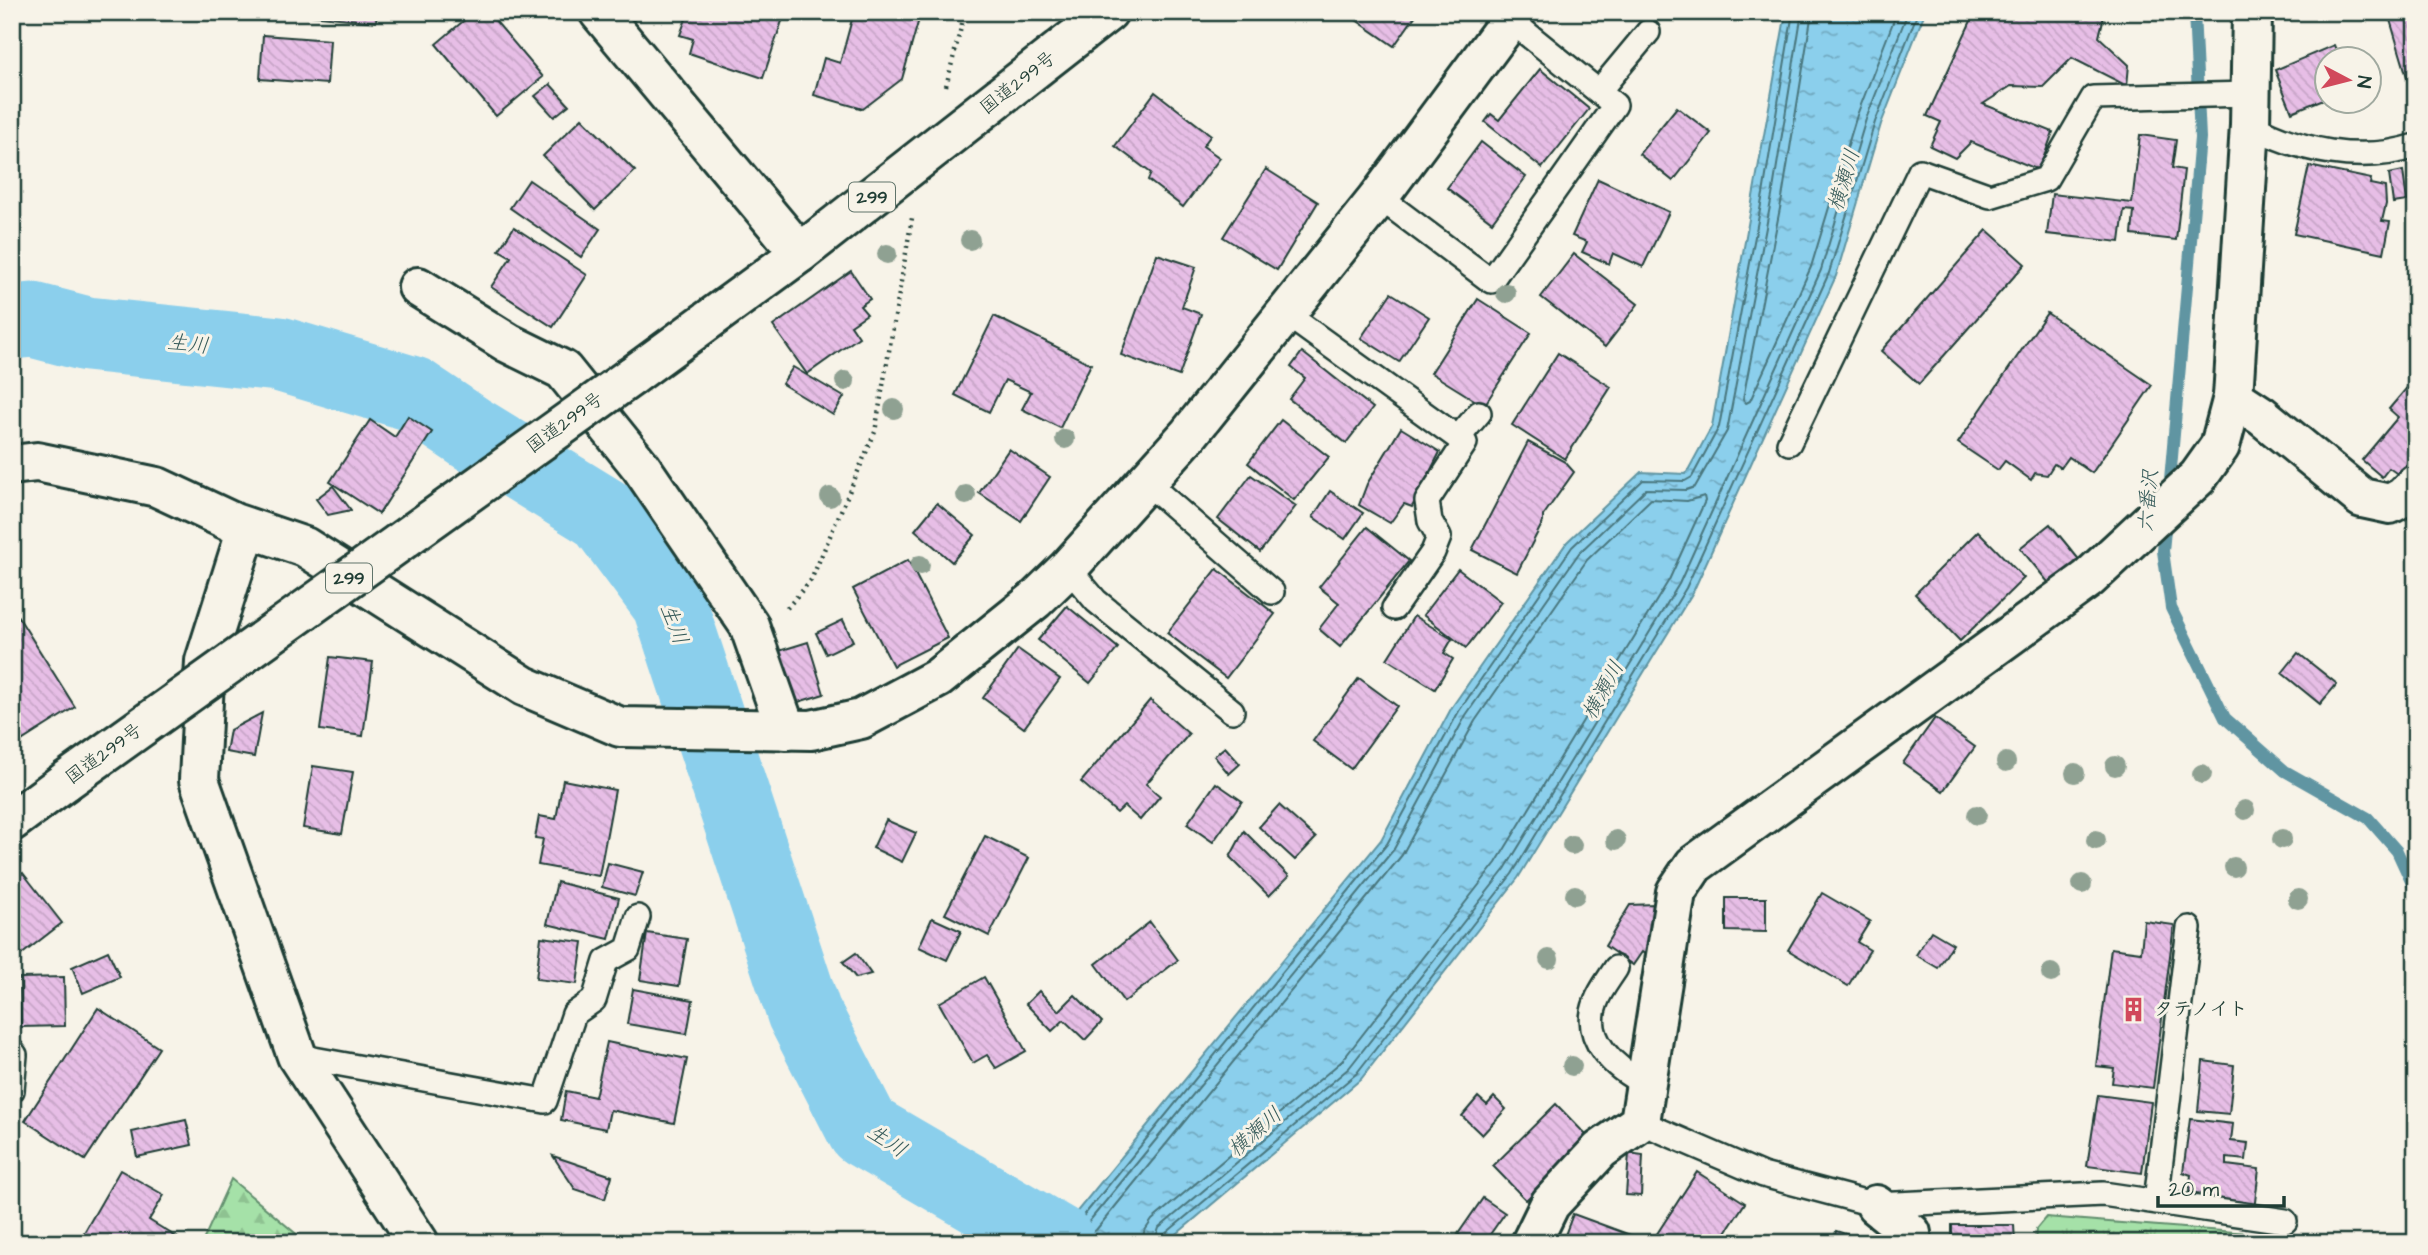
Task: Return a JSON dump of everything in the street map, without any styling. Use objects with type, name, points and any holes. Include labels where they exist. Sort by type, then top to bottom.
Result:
[{"type":"main road","points":[[599,12],[800,253]]},
{"type":"main road","name":"国道299号","points":[[12,821],[800,253],[1108,12]]},
{"type":"main road","points":[[1531,1243],[1550,1204],[1600,1150],[1640,1122],[1676,892],[1694,865],[2088,579],[2130,543],[2198,477],[2220,446],[2233,397],[2250,110],[2252,12]]},
{"type":"main road","points":[[12,465],[37,462],[157,487],[247,527],[305,547],[524,685],[620,727],[811,730],[861,719],[938,678],[1035,600],[1068,568],[1146,482],[1379,197],[1513,16]]},
{"type":"main road","points":[[418,287],[508,343],[563,370],[642,467],[749,625],[786,730]]},
{"type":"main road","points":[[2233,397],[2262,416],[2361,498],[2390,504],[2403,497],[2416,484]]},
{"type":"main road","points":[[247,527],[205,661],[199,780],[297,1056],[419,1243]]},
{"type":"main road","points":[[1876,1205],[1911,1233],[1912,1243]]},
{"type":"lane","points":[[1379,197],[1491,281],[1615,105],[1513,16]]},
{"type":"lane","points":[[1599,91],[1648,32]]},
{"type":"lane","points":[[1789,443],[1920,171],[1990,196],[2046,179],[2093,98],[2250,110],[2278,139],[2307,149],[2338,153],[2373,153],[2416,146]]},
{"type":"lane","points":[[1285,313],[1465,443],[1427,501],[1430,521],[1439,537],[1433,552],[1394,608]]},
{"type":"lane","points":[[1458,438],[1479,412]]},
{"type":"lane","points":[[1146,482],[1272,593]]},
{"type":"lane","points":[[1068,568],[1096,601],[1232,711]]},
{"type":"lane","points":[[297,1056],[545,1101],[574,1014],[594,1000],[606,961],[628,949],[638,917]]},
{"type":"lane","points":[[2156,1201],[2189,928]]},
{"type":"lane","points":[[1616,968],[1596,1002],[1592,1023],[1594,1037],[1600,1047],[1630,1076],[1646,1084]]},
{"type":"lane","points":[[12,1051],[15,1055],[12,1090]]},
{"type":"lane","points":[[1640,1122],[1763,1175],[1876,1205],[2103,1195],[2285,1221]]},
{"type":"path","points":[[943,99],[965,12]]},
{"type":"path","points":[[756,644],[811,579],[875,432],[913,214]]},
{"type":"green space","points":[[231,1179],[307,1243],[202,1243]]},
{"type":"green space","points":[[2046,1217],[2272,1235],[2279,1243],[2035,1243],[2036,1229]]},
{"type":"water","name":"横瀬川","points":[[1786,12],[1925,12],[1881,124],[1836,276],[1693,592],[1518,878],[1361,1079],[1166,1243],[1015,1243],[1075,1214],[1381,840],[1452,707],[1567,542],[1641,472],[1686,474],[1712,426]]},
{"type":"building","points":[[282,12],[377,12],[376,22]]},
{"type":"building","points":[[474,12],[488,12],[543,77],[496,116],[436,44]]},
{"type":"building","points":[[675,12],[785,12],[763,78],[689,53],[693,39],[680,35],[687,16]]},
{"type":"building","points":[[854,12],[921,12],[902,79],[863,109],[814,95],[824,58],[840,63]]},
{"type":"building","points":[[1352,12],[1418,12],[1394,46],[1349,15]]},
{"type":"building","points":[[1975,12],[2105,12],[2099,37],[2129,65],[2127,86],[2072,58],[2043,87],[2011,86],[1983,104],[2053,132],[2039,170],[1971,142],[1955,158],[1930,146],[1941,122],[1927,116]]},
{"type":"building","points":[[2416,12],[2416,104],[2415,104],[2388,13]]},
{"type":"building","points":[[263,35],[330,40],[327,84],[260,79]]},
{"type":"building","points":[[2312,54],[2312,104],[2292,112],[2275,70]]},
{"type":"building","points":[[1540,69],[1589,109],[1542,168],[1485,122],[1491,114],[1499,120]]},
{"type":"building","points":[[550,84],[569,105],[554,117],[535,96]]},
{"type":"building","points":[[1155,92],[1211,135],[1203,146],[1220,158],[1183,207],[1148,180],[1151,173],[1115,146]]},
{"type":"building","points":[[1677,107],[1711,133],[1673,181],[1639,154]]},
{"type":"building","points":[[582,118],[635,171],[595,210],[543,156]]},
{"type":"building","points":[[2140,135],[2176,140],[2172,168],[2184,170],[2176,240],[2132,235],[2134,211],[2124,210],[2120,242],[2047,234],[2052,194],[2132,203]]},
{"type":"building","points":[[1481,142],[1526,177],[1492,222],[1447,188]]},
{"type":"building","points":[[2309,166],[2371,179],[2370,184],[2385,187],[2386,204],[2382,221],[2390,222],[2384,253],[2294,234]]},
{"type":"building","points":[[1266,169],[1318,202],[1277,270],[1223,237]]},
{"type":"building","points":[[2403,171],[2407,201],[2393,203],[2389,174]]},
{"type":"building","points":[[1598,179],[1669,212],[1643,267],[1613,253],[1609,264],[1582,252],[1587,242],[1572,236]]},
{"type":"building","points":[[529,180],[600,229],[581,257],[510,208]]},
{"type":"building","points":[[514,227],[587,275],[553,327],[491,287],[511,257],[499,250]]},
{"type":"building","points":[[1987,230],[2025,264],[1919,384],[1881,351]]},
{"type":"building","points":[[1157,254],[1196,267],[1182,307],[1201,314],[1179,376],[1121,355]]},
{"type":"building","points":[[1574,254],[1638,304],[1605,347],[1541,297]]},
{"type":"building","points":[[851,271],[870,299],[860,306],[867,314],[851,325],[859,337],[807,374],[773,326]]},
{"type":"building","points":[[1391,293],[1429,317],[1399,362],[1361,338]]},
{"type":"building","points":[[1478,299],[1531,333],[1484,406],[1431,373]]},
{"type":"building","points":[[2047,313],[2152,385],[2092,473],[2069,457],[2061,468],[2054,464],[2047,475],[2035,473],[2031,480],[2005,461],[1998,470],[1958,443]]},
{"type":"building","points":[[994,316],[1091,364],[1060,428],[1022,409],[1031,392],[1005,380],[989,412],[955,395]]},
{"type":"building","points":[[1302,352],[1373,408],[1346,443],[1289,399],[1305,378],[1291,367]]},
{"type":"building","points":[[1558,353],[1611,387],[1565,459],[1512,425]]},
{"type":"building","points":[[793,367],[844,397],[833,415],[782,384]]},
{"type":"building","points":[[2416,377],[2416,456],[2399,475],[2389,468],[2382,477],[2362,460],[2398,417],[2389,409]]},
{"type":"building","points":[[408,416],[432,432],[379,514],[330,482],[370,420],[395,437]]},
{"type":"building","points":[[1281,420],[1329,457],[1294,500],[1248,463]]},
{"type":"building","points":[[1401,428],[1440,452],[1412,507],[1404,504],[1390,523],[1359,505],[1367,484]]},
{"type":"building","points":[[1528,442],[1565,462],[1574,472],[1543,516],[1543,522],[1517,573],[1472,550]]},
{"type":"building","points":[[1009,449],[1050,477],[1021,521],[979,493]]},
{"type":"building","points":[[1251,475],[1296,506],[1260,552],[1218,519]]},
{"type":"building","points":[[333,486],[351,510],[328,515],[316,499]]},
{"type":"building","points":[[1330,491],[1363,513],[1345,539],[1313,517]]},
{"type":"building","points":[[937,503],[975,535],[952,562],[915,530]]},
{"type":"building","points":[[2050,524],[2081,562],[2052,587],[2020,548]]},
{"type":"building","points":[[1367,527],[1409,561],[1340,647],[1319,629],[1339,603],[1319,587]]},
{"type":"building","points":[[1978,531],[2024,578],[1960,641],[1915,594]]},
{"type":"building","points":[[908,560],[948,638],[893,666],[853,589]]},
{"type":"building","points":[[1217,569],[1275,614],[1226,678],[1167,633]]},
{"type":"building","points":[[1458,569],[1501,602],[1466,648],[1423,615]]},
{"type":"building","points":[[1067,606],[1118,648],[1090,683],[1038,640]]},
{"type":"building","points":[[12,607],[75,707],[15,745],[12,740]]},
{"type":"building","points":[[1414,616],[1452,639],[1444,653],[1453,659],[1435,689],[1387,659]]},
{"type":"building","points":[[843,620],[853,641],[826,654],[816,633]]},
{"type":"building","points":[[808,642],[824,694],[795,703],[779,651]]},
{"type":"building","points":[[1018,649],[1060,679],[1024,728],[983,698]]},
{"type":"building","points":[[2298,653],[2337,684],[2320,704],[2282,673]]},
{"type":"building","points":[[330,657],[373,662],[363,736],[320,730]]},
{"type":"building","points":[[1359,678],[1397,706],[1351,769],[1313,741]]},
{"type":"building","points":[[1150,700],[1189,734],[1146,784],[1160,796],[1140,820],[1124,806],[1117,813],[1081,782]]},
{"type":"building","points":[[262,713],[254,757],[226,752],[230,730]]},
{"type":"building","points":[[1935,718],[1975,747],[1943,791],[1903,763]]},
{"type":"building","points":[[1225,747],[1240,764],[1229,774],[1214,756]]},
{"type":"building","points":[[313,766],[353,772],[342,834],[303,828]]},
{"type":"building","points":[[563,780],[615,790],[599,876],[538,865],[543,839],[535,838],[539,816],[556,819]]},
{"type":"building","points":[[1216,783],[1242,801],[1213,842],[1187,824]]},
{"type":"building","points":[[1279,805],[1316,838],[1295,860],[1259,827]]},
{"type":"building","points":[[886,820],[916,833],[902,862],[873,848]]},
{"type":"building","points":[[1244,831],[1289,876],[1269,896],[1230,857]]},
{"type":"building","points":[[985,836],[1029,858],[989,936],[945,914]]},
{"type":"building","points":[[608,863],[643,872],[635,896],[602,887]]},
{"type":"building","points":[[23,873],[62,923],[12,962],[12,881]]},
{"type":"building","points":[[557,882],[619,898],[609,939],[547,924]]},
{"type":"building","points":[[1822,893],[1870,921],[1857,942],[1870,950],[1848,986],[1788,950]]},
{"type":"building","points":[[1726,898],[1766,898],[1766,932],[1726,931]]},
{"type":"building","points":[[1654,904],[1654,949],[1648,957],[1642,952],[1633,965],[1605,946],[1630,905]]},
{"type":"building","points":[[932,918],[961,931],[947,960],[919,947]]},
{"type":"building","name":"タテノイト","points":[[2144,921],[2174,925],[2153,1088],[2112,1083],[2114,1068],[2096,1066],[2111,948],[2141,952]]},
{"type":"building","points":[[1150,922],[1178,960],[1124,1002],[1096,964]]},
{"type":"building","points":[[1931,931],[1953,944],[1938,968],[1916,955]]},
{"type":"building","points":[[647,933],[687,939],[679,986],[640,980]]},
{"type":"building","points":[[541,937],[583,942],[577,984],[536,979]]},
{"type":"building","points":[[108,951],[120,977],[83,993],[72,967]]},
{"type":"building","points":[[856,953],[871,974],[856,978],[843,962]]},
{"type":"building","points":[[64,977],[65,1026],[21,1027],[20,978]]},
{"type":"building","points":[[984,977],[1026,1051],[996,1068],[987,1055],[973,1063],[939,1003]]},
{"type":"building","points":[[633,989],[693,1000],[687,1034],[627,1024]]},
{"type":"building","points":[[1039,991],[1059,1011],[1075,995],[1102,1022],[1085,1040],[1064,1020],[1052,1031],[1026,1004]]},
{"type":"building","points":[[98,1008],[159,1048],[85,1160],[25,1121]]},
{"type":"building","points":[[607,1042],[687,1059],[674,1123],[610,1110],[606,1129],[561,1120],[566,1091],[595,1097]]},
{"type":"building","points":[[2203,1061],[2234,1065],[2229,1114],[2198,1111]]},
{"type":"building","points":[[2098,1095],[2151,1102],[2142,1173],[2087,1166]]},
{"type":"building","points":[[1478,1097],[1487,1105],[1494,1097],[1506,1109],[1482,1135],[1462,1116]]},
{"type":"building","points":[[1556,1104],[1589,1138],[1526,1200],[1493,1166]]},
{"type":"building","points":[[2190,1119],[2233,1124],[2231,1141],[2248,1143],[2246,1160],[2227,1158],[2227,1165],[2259,1169],[2254,1210],[2210,1205],[2211,1195],[2189,1192],[2191,1175],[2183,1172]]},
{"type":"building","points":[[186,1120],[192,1145],[137,1157],[132,1132]]},
{"type":"building","points":[[1629,1153],[1643,1155],[1641,1196],[1626,1195]]},
{"type":"building","points":[[553,1156],[612,1176],[605,1199],[575,1189]]},
{"type":"building","points":[[120,1170],[164,1195],[149,1220],[178,1238],[175,1243],[78,1243]]},
{"type":"building","points":[[1697,1172],[1745,1203],[1719,1243],[1651,1243]]},
{"type":"building","points":[[1483,1198],[1505,1213],[1484,1243],[1470,1243],[1458,1234]]},
{"type":"building","points":[[1573,1214],[1641,1239],[1640,1243],[1562,1243]]},
{"type":"building","points":[[1952,1225],[2014,1225],[2015,1243],[1952,1243]]},
{"type":"building","points":[[1836,1231],[1874,1243],[1833,1243]]},
{"type":"waterway","name":"六番沢","points":[[2169,491],[2200,138],[2194,12]]},
{"type":"waterway","name":"生川","points":[[12,322],[33,320],[87,334],[279,354],[413,394],[603,514],[669,603],[804,1013],[864,1130],[1058,1243]]},
{"type":"waterway","name":"六番沢","points":[[2166,520],[2163,551],[2171,608],[2225,718],[2285,771],[2368,818],[2397,851],[2416,892]]},
{"type":"place","name":"タテノイト","points":[[2134,1009]]}]
